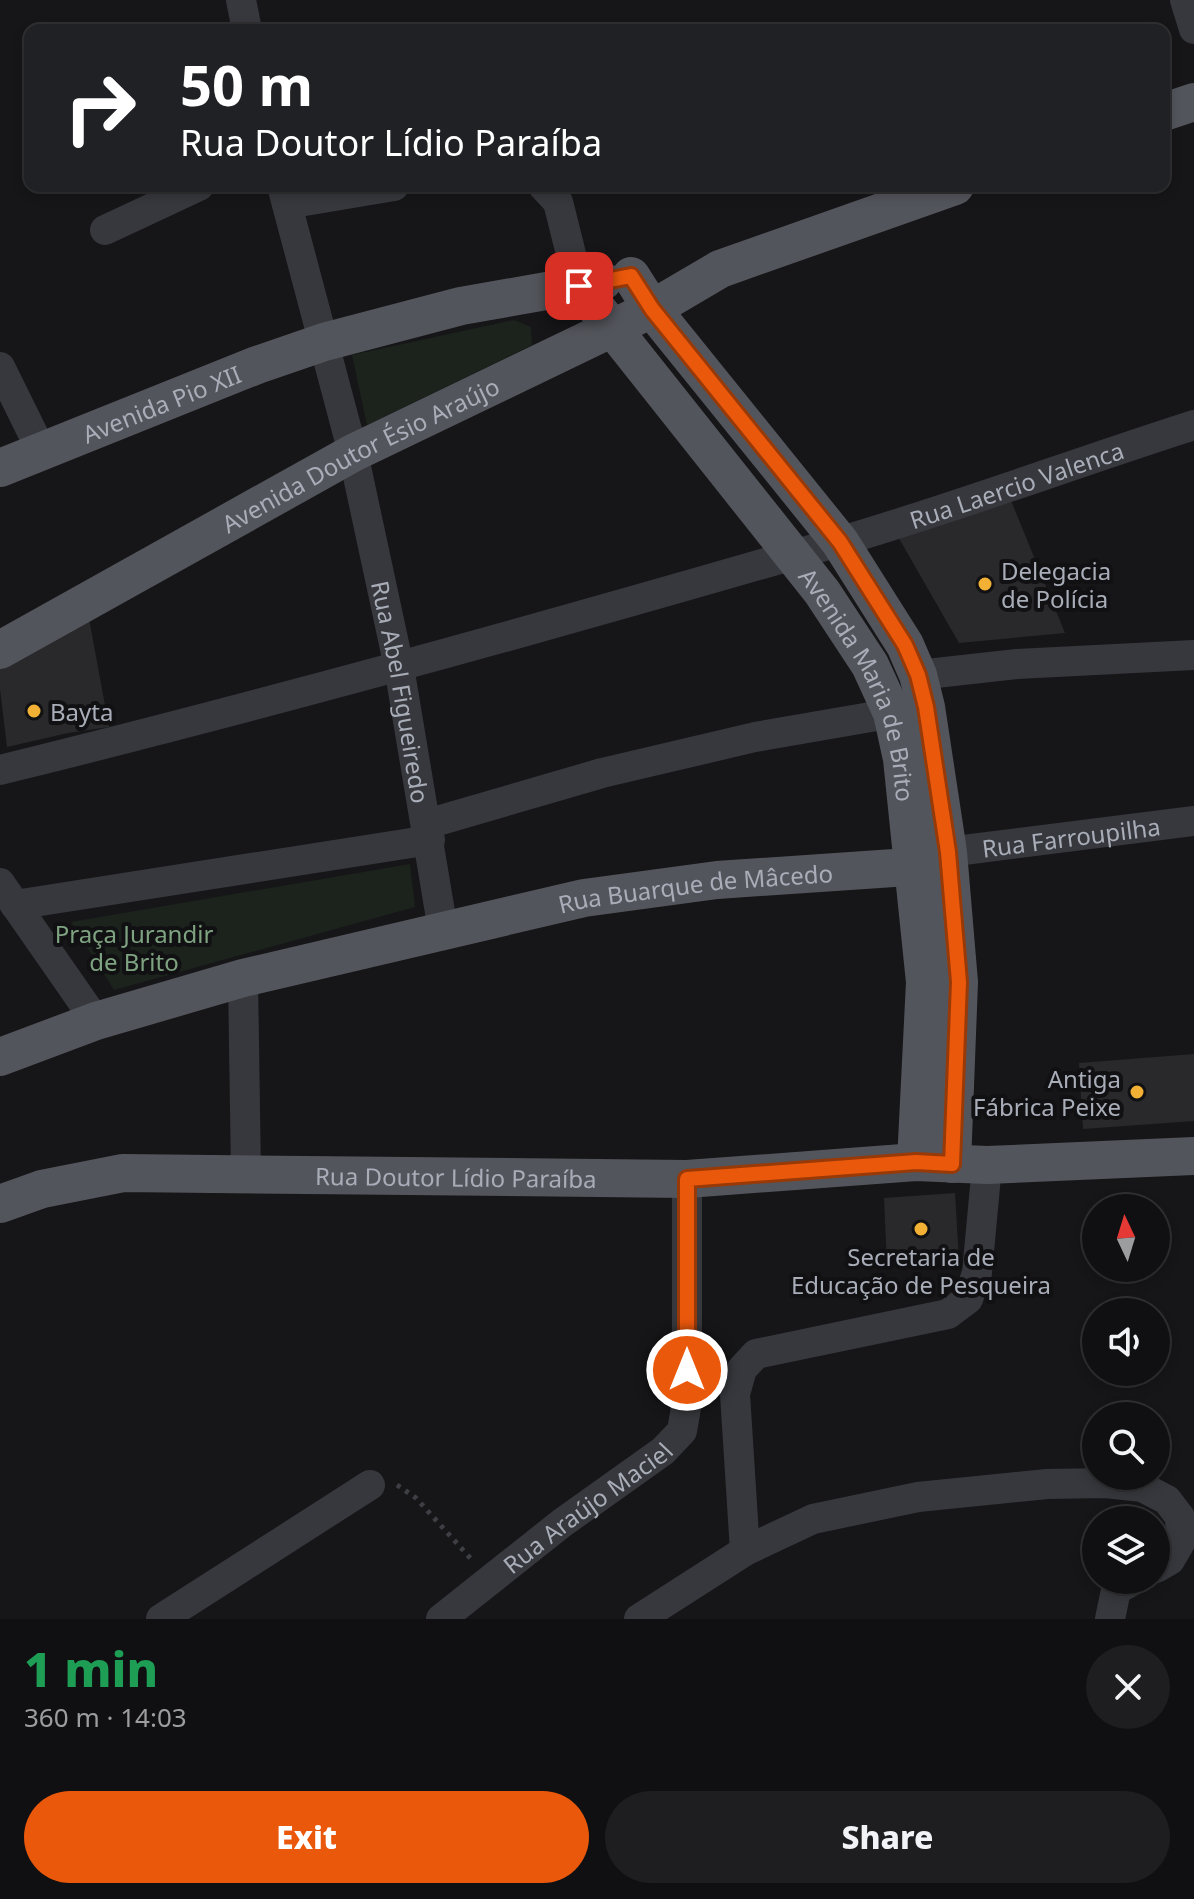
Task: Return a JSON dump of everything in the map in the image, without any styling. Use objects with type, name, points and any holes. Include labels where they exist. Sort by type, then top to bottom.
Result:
[{"type":"main road","points":[[1170,110],[1194,102]]},
{"type":"main road","name":"Avenida Doutor Ésio Araújo","points":[[2,649],[353,453],[652,309],[720,269],[938,192]]},
{"type":"main road","name":"Avenida Doutor Ésio Araújo","points":[[324,342],[461,306],[631,276],[720,269]]},
{"type":"main road","name":"Avenida Maria de Brito","points":[[631,276],[652,309],[840,542],[905,645],[937,861],[959,982],[952,1164]]},
{"type":"main road","name":"Avenida Maria de Brito","points":[[579,286],[822,592],[870,665],[912,698]]},
{"type":"main road","name":"Avenida Pio XII","points":[[0,468],[257,365],[324,342]]},
{"type":"main road","name":"Rua Buarque de Mâcedo","points":[[443,930],[584,898],[717,880],[937,861]]},
{"type":"main road","points":[[0,1057],[96,1021],[243,978],[443,930]]},
{"type":"main road","name":"Rua Doutor Lídio Paraíba","points":[[0,1204],[42,1189],[123,1173],[687,1179],[952,1164],[1194,1156]]},
{"type":"street","points":[[241,0],[246,24]]},
{"type":"street","points":[[1185,0],[1194,29]]},
{"type":"street","points":[[105,230],[186,192]]},
{"type":"street","points":[[284,195],[321,192]]},
{"type":"street","points":[[549,192],[558,202],[579,286]]},
{"type":"street","name":"Rua Abel Figueiredo","points":[[284,195],[353,453],[399,667],[443,930]]},
{"type":"street","points":[[0,367],[41,450]]},
{"type":"street","name":"Rua Laercio Valenca","points":[[0,770],[399,667],[840,542],[1194,425]]},
{"type":"street","points":[[96,1021],[7,894],[428,832],[602,773],[912,698],[1017,664],[1194,655]]},
{"type":"street","name":"Rua Farroupilha","points":[[937,861],[1194,821]]},
{"type":"street","points":[[243,978],[246,1174]]},
{"type":"street","points":[[745,1551],[735,1394],[742,1369],[756,1354],[948,1314],[968,1299],[977,1273],[952,1164]]},
{"type":"street","name":"Rua Araújo Maciel","points":[[441,1619],[490,1578],[663,1451],[682,1431],[687,1402],[687,1179]]},
{"type":"street","points":[[639,1619],[745,1551],[813,1519],[918,1497],[1047,1484],[1106,1483],[1142,1487],[1167,1500],[1180,1517],[1181,1541],[1170,1560]]},
{"type":"street","points":[[161,1619],[370,1485]]},
{"type":"street","points":[[1110,1619],[1115,1594]]},
{"type":"path","points":[[370,1485],[388,1480],[416,1498],[490,1578]]},
{"type":"green space","points":[[514,320],[531,327],[532,345],[367,425],[352,355]]},
{"type":"green space","name":"Praça Jurandir de Brito","points":[[410,864],[415,907],[114,990],[71,922]]},
{"type":"building","name":"Delegacia de Polícia","points":[[1010,498],[1065,633],[959,643],[897,535]]},
{"type":"building","points":[[88,613],[109,727],[7,747],[0,667]]},
{"type":"building","name":"Antiga Fábrica Peixe","points":[[1194,1054],[1194,1121],[1083,1129],[1079,1063]]},
{"type":"building","name":"Secretaria de Educação de Pesqueira","points":[[955,1193],[959,1261],[887,1265],[884,1198]]},
{"type":"place","name":"Delegacia de Polícia","points":[[985,584]]},
{"type":"place","name":"Bayta","points":[[34,711]]},
{"type":"place","name":"Antiga Fábrica Peixe","points":[[1137,1092]]},
{"type":"place","name":"Secretaria de Educação de Pesqueira","points":[[921,1229]]},
{"type":"route","points":[[579,286],[631,276],[652,309],[840,542],[870,587],[905,645],[918,675],[926,707],[949,864],[959,982],[952,1164],[916,1162],[687,1179],[687,1370]]}]
